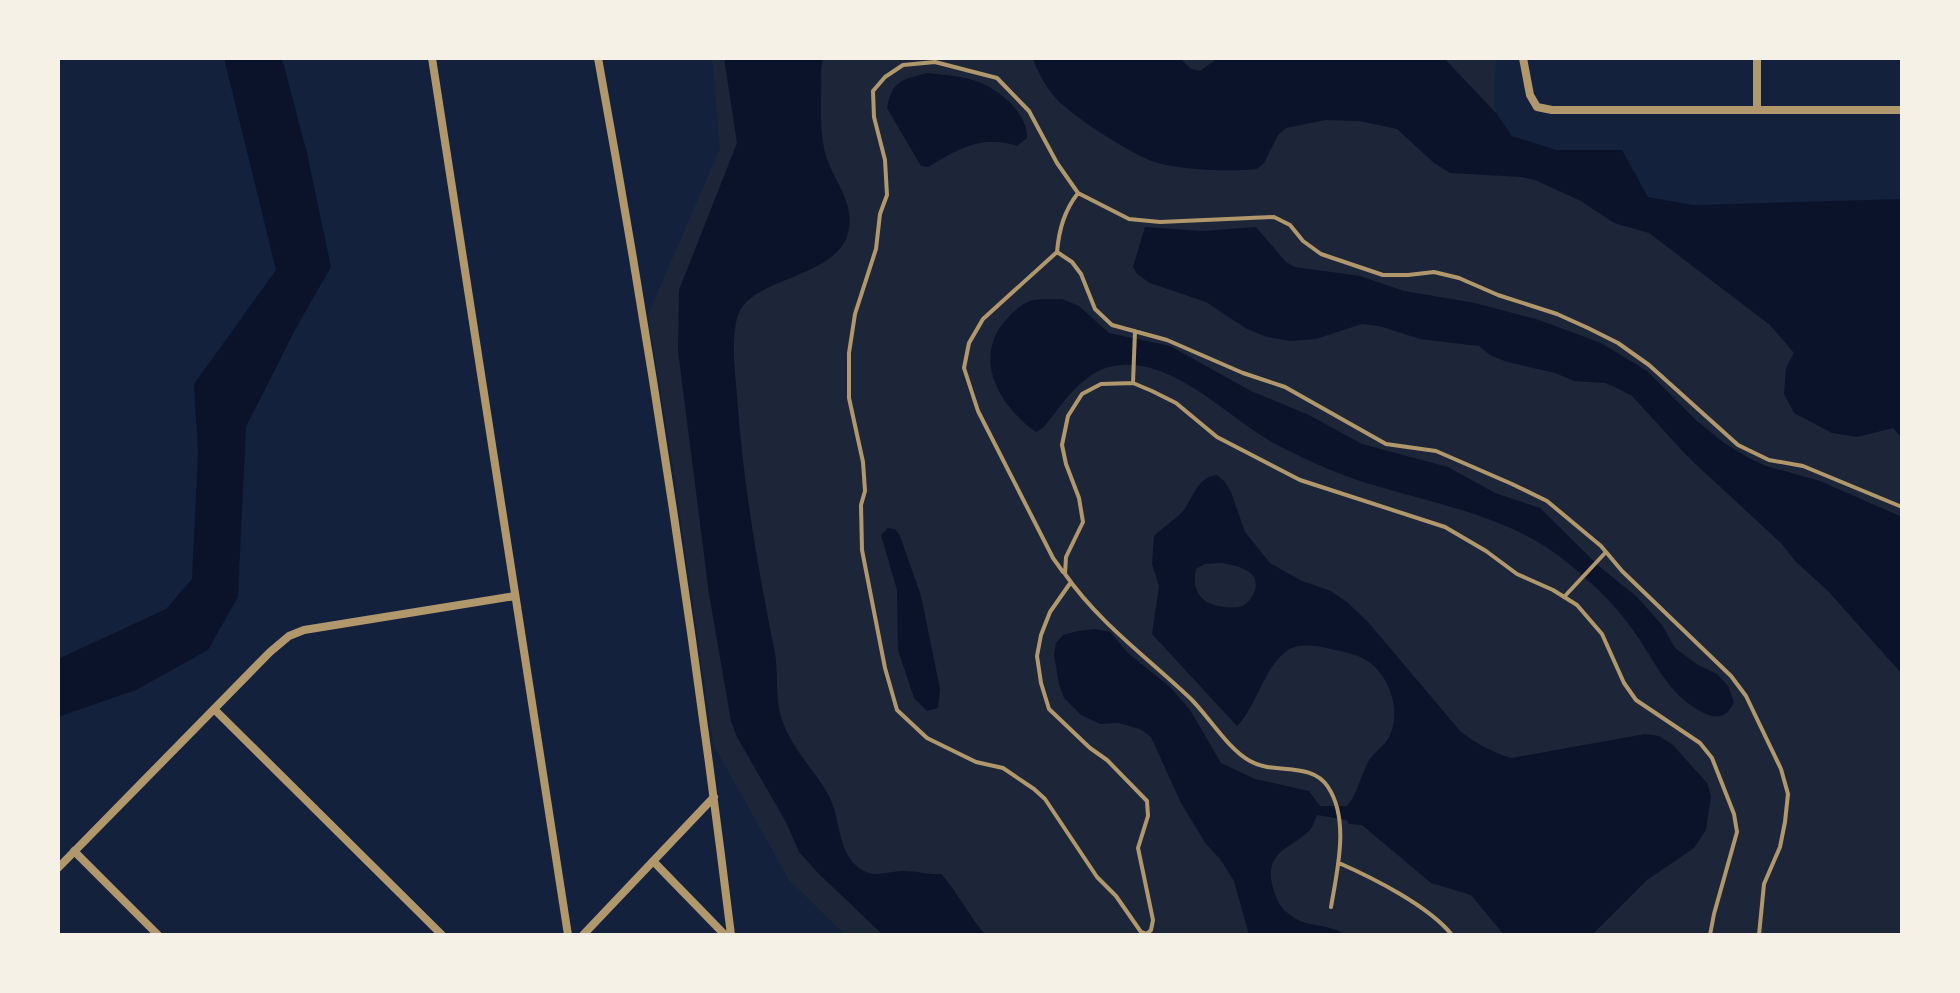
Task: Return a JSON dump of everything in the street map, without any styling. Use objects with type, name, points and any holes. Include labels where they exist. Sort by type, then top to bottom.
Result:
[{"type":"street","points":[[432,58],[568,935]]},
{"type":"street","points":[[598,58],[664,442],[714,797],[728,935]]},
{"type":"street","points":[[1523,58],[1530,95],[1537,107],[1552,110],[1902,110]]},
{"type":"street","points":[[1757,58],[1757,110]]},
{"type":"street","points":[[58,868],[289,636],[304,630],[515,596]]},
{"type":"street","points":[[214,709],[442,935]]},
{"type":"street","points":[[583,935],[714,797]]},
{"type":"street","points":[[74,851],[158,935]]},
{"type":"street","points":[[653,861],[728,935]]},
{"type":"lane","points":[[1071,582],[1050,612],[1041,635],[1037,656],[1041,683],[1049,709],[1107,760],[1147,801],[1148,816],[1138,848],[1153,920],[1147,934],[1141,932],[1116,896],[1097,877],[1045,799],[1003,768],[976,762],[927,738],[897,710],[885,668],[862,550],[861,505],[865,491],[863,462],[849,398],[849,353],[855,314],[876,249],[880,214],[887,195],[885,160],[874,117],[873,91],[885,77],[903,65],[935,62],[997,78],[1029,111],[1063,173],[1078,193],[1129,219],[1160,222],[1274,217],[1290,225],[1303,241],[1321,254],[1383,275],[1434,272],[1557,314],[1618,343],[1649,365],[1738,445],[1769,460],[1803,466],[1902,507]]},
{"type":"lane","points":[[1078,193],[1068,205],[1057,252],[983,319],[969,343],[964,368],[973,398],[1034,524],[1065,574],[1105,622],[1193,701],[1246,759],[1262,767],[1314,774],[1326,783],[1335,799],[1339,829],[1339,863],[1331,907]]},
{"type":"lane","points":[[1057,252],[1072,262],[1081,274],[1095,309],[1112,325],[1167,340],[1243,373],[1285,387],[1386,444],[1436,451],[1547,501],[1731,676],[1746,696],[1781,769],[1788,794],[1780,847],[1764,884],[1759,935]]},
{"type":"lane","points":[[1134,380],[1135,333]]},
{"type":"lane","points":[[1065,574],[1066,557],[1083,522],[1079,498],[1062,445],[1068,416],[1082,394],[1101,384],[1134,380],[1176,403],[1217,437],[1287,474],[1445,527],[1517,574],[1565,595],[1577,605],[1602,634],[1624,683],[1636,700],[1700,743],[1712,758],[1734,814],[1737,832],[1710,935]]},
{"type":"lane","points":[[1565,595],[1604,554]]},
{"type":"lane","points":[[1339,863],[1375,879],[1440,920],[1452,935]]},
{"type":"shaded area","points":[[224,58],[282,58],[307,153],[331,267],[246,427],[238,597],[208,650],[136,690],[58,717],[58,659],[166,609],[192,579],[198,452],[194,384],[276,270]]},
{"type":"shaded area","points":[[712,58],[1496,58],[1496,110],[1506,129],[1518,139],[1552,149],[1622,150],[1647,197],[1693,205],[1902,199],[1902,935],[845,935],[789,880],[713,744],[648,315],[720,148]]},
{"type":"shaded area","points":[[724,58],[823,58],[821,109],[824,148],[850,217],[843,245],[830,258],[758,293],[745,304],[735,328],[743,461],[775,653],[781,716],[793,744],[829,796],[844,847],[855,864],[874,874],[905,871],[941,874],[986,935],[883,935],[799,852],[731,721],[709,594],[678,351],[679,290],[737,143]]},
{"type":"shaded area","points":[[1033,58],[1180,58],[1191,69],[1200,71],[1218,58],[1444,58],[1496,113],[1512,136],[1556,150],[1622,150],[1648,197],[1693,205],[1902,199],[1902,438],[1893,428],[1857,437],[1832,433],[1794,413],[1784,394],[1786,368],[1794,353],[1770,325],[1649,233],[1614,223],[1581,201],[1535,180],[1450,173],[1434,163],[1397,129],[1359,121],[1325,120],[1286,128],[1278,135],[1264,163],[1257,169],[1207,170],[1158,163],[1119,144],[1062,104],[1044,83]]},
{"type":"shaded area","points":[[927,73],[973,80],[996,91],[1018,112],[1027,138],[1017,146],[993,142],[971,145],[928,167],[921,166],[887,108],[895,86]]},
{"type":"shaded area","points":[[1145,227],[1203,231],[1256,227],[1286,262],[1295,267],[1360,276],[1404,291],[1475,303],[1539,320],[1601,343],[1647,371],[1697,421],[1749,458],[1820,481],[1902,517],[1902,674],[1828,591],[1689,458],[1632,396],[1605,383],[1574,381],[1555,373],[1507,362],[1479,346],[1420,339],[1379,326],[1362,324],[1316,339],[1290,341],[1267,337],[1247,329],[1206,302],[1150,283],[1137,274],[1133,267]]},
{"type":"shaded area","points":[[1062,299],[1079,306],[1109,333],[1170,346],[1251,391],[1309,415],[1362,444],[1448,467],[1495,493],[1540,508],[1600,567],[1637,597],[1662,625],[1675,648],[1717,674],[1728,686],[1734,702],[1732,706],[1723,715],[1711,716],[1681,698],[1611,602],[1578,571],[1526,536],[1479,516],[1367,483],[1304,458],[1262,436],[1190,386],[1152,368],[1132,365],[1103,369],[1080,384],[1043,428],[1036,432],[1023,422],[1002,396],[991,366],[991,351],[995,336],[1020,307],[1034,300]]},
{"type":"shaded area","points":[[1217,475],[1225,482],[1245,532],[1270,563],[1302,581],[1331,591],[1348,603],[1368,622],[1461,732],[1479,744],[1511,758],[1645,734],[1659,736],[1673,745],[1707,783],[1711,796],[1706,830],[1694,848],[1647,880],[1592,935],[1504,935],[1471,895],[1431,883],[1362,825],[1317,815],[1309,831],[1275,859],[1271,876],[1273,888],[1280,904],[1293,917],[1345,935],[1249,935],[1234,881],[1181,803],[1151,737],[1140,729],[1118,723],[1100,724],[1081,715],[1064,698],[1054,655],[1056,643],[1063,635],[1095,629],[1110,632],[1128,653],[1170,687],[1190,710],[1221,763],[1255,779],[1309,791],[1320,806],[1347,806],[1368,762],[1388,739],[1392,729],[1394,706],[1391,694],[1373,665],[1357,656],[1329,649],[1298,646],[1288,650],[1272,666],[1237,726],[1152,634],[1159,586],[1152,564],[1154,536],[1183,511],[1201,483]],"holes":[[[1205,564],[1239,567],[1254,578],[1254,592],[1242,606],[1217,606],[1204,600],[1197,591],[1196,569]]]},
{"type":"shaded area","points":[[888,528],[895,529],[900,536],[921,596],[940,689],[938,708],[927,711],[914,698],[898,650],[897,590],[881,535]]}]
